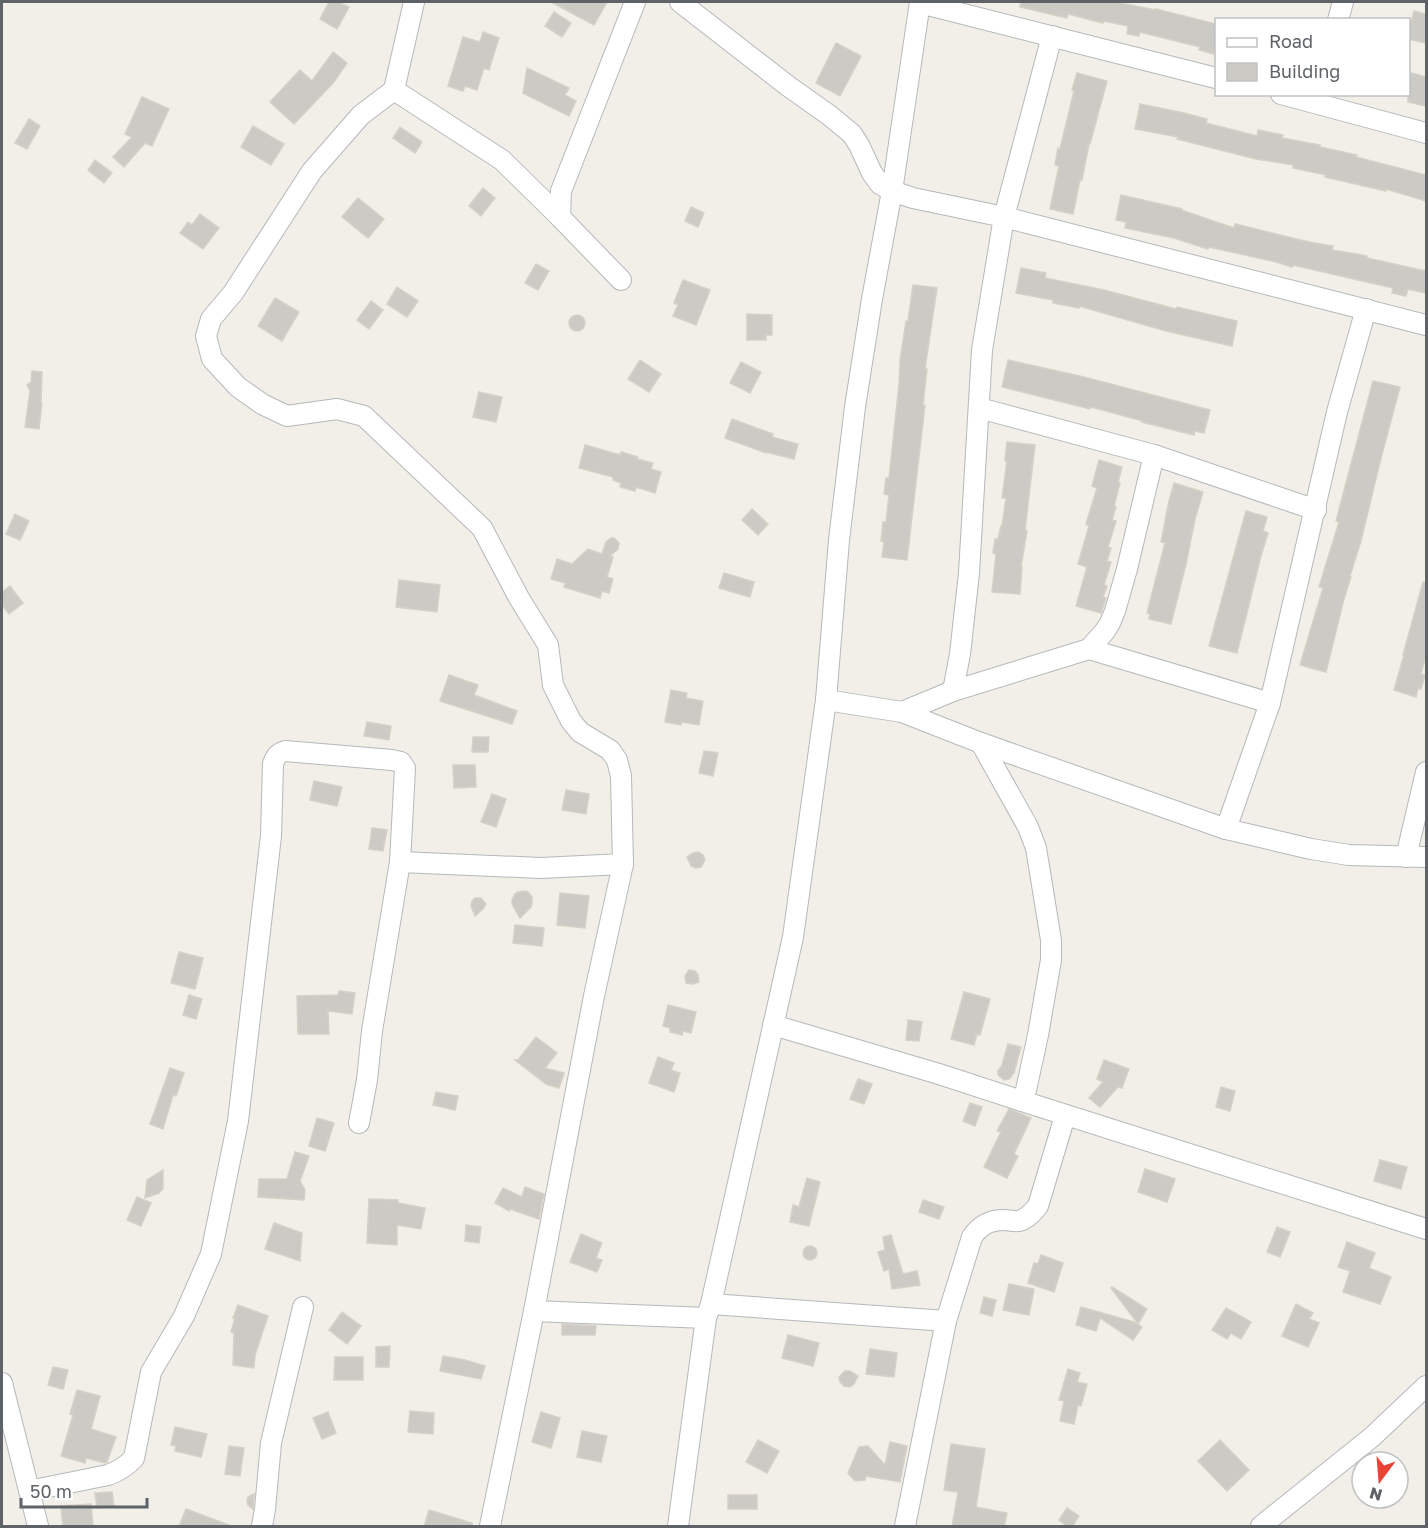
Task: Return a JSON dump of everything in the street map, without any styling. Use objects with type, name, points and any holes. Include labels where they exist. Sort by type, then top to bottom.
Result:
[{"type":"street","points":[[414,2],[394,90],[361,115],[312,171],[233,293],[211,319],[206,336],[212,359],[238,387],[262,404],[286,416],[337,409],[364,416],[482,528],[548,645],[553,685],[571,721],[580,732],[610,750],[618,760],[621,776],[623,864],[594,996],[490,1527]]},
{"type":"street","points":[[560,217],[561,191],[635,2]]},
{"type":"street","points":[[680,2],[852,134],[872,173],[880,184],[892,191],[913,198],[1004,217],[1426,326]]},
{"type":"street","points":[[678,1527],[708,1311],[793,937],[826,700],[839,540],[855,407],[892,191],[920,2],[1215,78]]},
{"type":"street","points":[[1339,18],[1343,2]]},
{"type":"street","points":[[953,690],[960,654],[969,573],[982,350],[1004,217],[1052,36]]},
{"type":"street","points":[[394,90],[502,160],[621,279]]},
{"type":"street","points":[[1295,96],[1316,99],[1426,133]]},
{"type":"street","points":[[1226,829],[1270,703],[1337,412],[1366,309]]},
{"type":"street","points":[[979,408],[1154,455],[1316,510]]},
{"type":"street","points":[[902,712],[953,690],[1089,649],[1105,631],[1115,611],[1154,455]]},
{"type":"street","points":[[1089,649],[1270,703]]},
{"type":"street","points":[[826,700],[902,712],[981,743],[1226,829],[1311,849],[1350,855],[1426,857]]},
{"type":"street","points":[[981,743],[1028,827],[1036,848],[1051,940],[1052,960],[1038,1035],[1022,1101]]},
{"type":"street","points":[[29,1491],[108,1475],[126,1466],[134,1458],[152,1372],[184,1316],[211,1254],[238,1122],[271,836],[273,764],[279,753],[285,751],[392,760],[401,762],[405,768],[400,862],[359,1123]]},
{"type":"street","points":[[1406,857],[1426,772]]},
{"type":"street","points":[[400,862],[541,868],[623,864]]},
{"type":"street","points":[[772,1025],[939,1074],[1065,1116],[1426,1229]]},
{"type":"street","points":[[905,1527],[946,1322],[972,1237],[976,1230],[986,1223],[997,1220],[1020,1221],[1034,1212],[1038,1206],[1065,1116]]},
{"type":"street","points":[[262,1527],[266,1509],[271,1443],[303,1307]]},
{"type":"street","points":[[534,1311],[708,1311],[946,1322]]},
{"type":"street","points":[[2,1383],[38,1527]]},
{"type":"street","points":[[1261,1527],[1372,1437],[1426,1386]]},
{"type":"building","points":[[329,2],[338,2],[349,7],[337,29],[320,19]]},
{"type":"building","points":[[551,2],[607,2],[594,25]]},
{"type":"building","points":[[1021,2],[1114,2],[1156,9],[1215,24],[1214,54],[1199,50],[1200,47],[1140,32],[1139,36],[1127,34],[1128,26],[1104,21],[1103,23],[1068,14],[1067,18],[1020,7]]},
{"type":"building","points":[[1414,11],[1426,14],[1426,43],[1410,39],[1410,26]]},
{"type":"building","points":[[554,12],[571,23],[562,37],[545,26]]},
{"type":"building","points":[[483,32],[499,38],[489,70],[484,68],[477,90],[465,86],[463,91],[448,86],[463,37],[480,42]]},
{"type":"building","points":[[836,43],[861,56],[840,96],[816,83]]},
{"type":"building","points":[[333,52],[347,63],[334,82],[294,124],[270,102],[300,70],[312,81]]},
{"type":"building","points":[[527,68],[569,88],[565,95],[576,101],[569,116],[523,93]]},
{"type":"building","points":[[1077,73],[1107,81],[1089,144],[1073,214],[1050,209],[1059,166],[1055,165],[1058,148],[1060,149]]},
{"type":"building","points":[[1410,73],[1426,77],[1426,106],[1408,102]]},
{"type":"building","points":[[142,97],[169,109],[152,146],[145,143],[124,167],[113,157],[132,137],[125,134]]},
{"type":"building","points":[[1140,104],[1207,119],[1206,123],[1257,136],[1258,130],[1283,135],[1282,138],[1320,145],[1320,147],[1426,175],[1426,201],[1386,189],[1386,191],[1325,177],[1326,175],[1293,168],[1293,165],[1256,159],[1177,139],[1178,137],[1135,129]]},
{"type":"building","points":[[29,119],[40,126],[27,149],[15,143]]},
{"type":"building","points":[[253,126],[284,144],[271,165],[241,147]]},
{"type":"building","points":[[400,127],[422,142],[415,153],[393,138]]},
{"type":"building","points":[[95,160],[112,173],[104,183],[88,170]]},
{"type":"building","points":[[483,188],[495,198],[481,216],[469,206]]},
{"type":"building","points":[[1121,195],[1182,209],[1234,228],[1235,224],[1333,246],[1332,250],[1426,271],[1426,293],[1408,289],[1406,296],[1392,293],[1393,288],[1209,247],[1208,249],[1174,238],[1125,228],[1126,222],[1116,220]]},
{"type":"building","points":[[358,198],[384,219],[368,238],[342,217]]},
{"type":"building","points":[[691,207],[704,213],[698,227],[685,221]]},
{"type":"building","points":[[200,214],[219,228],[203,249],[180,233],[188,222],[192,225]]},
{"type":"building","points":[[536,264],[549,271],[538,290],[525,283]]},
{"type":"building","points":[[1021,268],[1046,273],[1045,278],[1237,321],[1232,346],[1166,331],[1079,306],[1079,308],[1053,303],[1053,300],[1016,293]]},
{"type":"building","points":[[683,280],[710,290],[696,325],[673,316],[678,305],[674,303]]},
{"type":"building","points":[[913,285],[937,288],[925,369],[927,369],[923,405],[925,405],[907,560],[882,557],[884,542],[881,541],[889,495],[884,494],[886,478],[889,478],[900,361]]},
{"type":"building","points":[[397,287],[418,301],[407,317],[387,304]]},
{"type":"building","points":[[275,298],[299,312],[282,341],[258,326]]},
{"type":"building","points":[[371,301],[383,310],[369,329],[357,320]]},
{"type":"building","points":[[747,314],[772,315],[772,335],[766,335],[766,340],[747,340]]},
{"type":"building","points":[[577,315],[585,323],[577,331],[569,323]]},
{"type":"building","points":[[640,360],[661,374],[649,392],[628,379]]},
{"type":"building","points":[[1008,360],[1210,410],[1204,433],[1195,431],[1194,435],[1091,407],[1090,409],[1002,387]]},
{"type":"building","points":[[741,362],[761,372],[750,393],[730,383]]},
{"type":"building","points":[[32,371],[42,372],[39,429],[25,427],[30,391],[27,385],[31,382]]},
{"type":"building","points":[[1373,381],[1400,387],[1326,672],[1300,665],[1323,588],[1319,587],[1339,522],[1336,521]]},
{"type":"building","points":[[479,392],[502,397],[496,422],[473,417]]},
{"type":"building","points":[[732,419],[773,434],[772,437],[798,444],[794,459],[766,453],[725,438]]},
{"type":"building","points":[[1007,442],[1035,445],[1020,594],[992,592],[996,554],[993,553],[995,539],[998,539],[1002,526],[1006,498],[1002,498]]},
{"type":"building","points":[[585,445],[620,455],[621,452],[653,463],[651,469],[661,472],[655,493],[636,487],[635,491],[620,487],[621,483],[613,480],[613,477],[579,468]]},
{"type":"building","points":[[1099,460],[1122,467],[1112,520],[1116,521],[1108,547],[1111,548],[1107,561],[1111,562],[1104,585],[1107,586],[1103,597],[1106,598],[1101,613],[1076,606],[1087,567],[1078,564],[1089,526],[1086,524],[1097,488],[1092,486]]},
{"type":"building","points":[[1174,483],[1203,492],[1171,624],[1149,619],[1150,614],[1147,613],[1165,543],[1161,542]]},
{"type":"building","points":[[752,509],[768,524],[758,535],[742,520]]},
{"type":"building","points":[[1246,511],[1267,517],[1263,531],[1268,533],[1237,653],[1209,646]]},
{"type":"building","points":[[15,514],[29,521],[20,540],[6,534]]},
{"type":"building","points":[[611,538],[619,543],[618,549],[610,556],[613,557],[607,577],[613,579],[609,593],[602,591],[600,598],[564,587],[565,583],[551,579],[557,559],[572,564],[588,549],[602,554],[606,542]]},
{"type":"building","points":[[724,573],[754,582],[750,597],[719,588]]},
{"type":"building","points":[[399,580],[440,585],[437,612],[396,607]]},
{"type":"building","points":[[1423,582],[1426,583],[1426,655],[1421,674],[1425,675],[1416,697],[1394,690]]},
{"type":"building","points":[[10,586],[23,603],[9,614],[2,605],[2,592]]},
{"type":"building","points":[[449,675],[478,685],[474,695],[517,711],[512,724],[440,701]]},
{"type":"building","points":[[671,690],[687,693],[686,698],[703,701],[699,725],[665,722]]},
{"type":"building","points":[[367,722],[391,726],[389,740],[364,736]]},
{"type":"building","points":[[473,737],[489,737],[488,752],[472,752]]},
{"type":"building","points":[[704,751],[718,753],[713,776],[699,773]]},
{"type":"building","points":[[453,765],[475,765],[476,787],[454,788]]},
{"type":"building","points":[[314,781],[342,787],[337,806],[310,800]]},
{"type":"building","points":[[566,790],[589,794],[586,814],[562,810]]},
{"type":"building","points":[[492,794],[506,799],[496,827],[481,822]]},
{"type":"building","points":[[372,828],[387,830],[383,851],[369,849]]},
{"type":"building","points":[[699,852],[705,860],[701,867],[696,868],[691,866],[687,857]]},
{"type":"building","points":[[525,891],[532,897],[532,904],[520,918],[512,900],[515,894]]},
{"type":"building","points":[[560,893],[589,896],[585,928],[557,925]]},
{"type":"building","points":[[475,898],[481,898],[486,904],[475,916],[471,906]]},
{"type":"building","points":[[515,925],[544,928],[542,946],[513,943]]},
{"type":"building","points":[[179,952],[203,958],[195,989],[171,983]]},
{"type":"building","points":[[689,970],[695,971],[699,982],[686,983],[685,976]]},
{"type":"building","points":[[339,991],[355,993],[352,1014],[328,1011],[329,1034],[298,1034],[297,996],[338,995]]},
{"type":"building","points":[[964,992],[990,999],[980,1035],[977,1034],[974,1045],[951,1039]]},
{"type":"building","points":[[189,995],[202,999],[196,1019],[183,1015]]},
{"type":"building","points":[[668,1005],[696,1012],[691,1033],[683,1031],[682,1035],[670,1032],[670,1028],[663,1026]]},
{"type":"building","points":[[908,1020],[922,1022],[919,1041],[906,1040]]},
{"type":"building","points":[[536,1037],[557,1053],[545,1068],[564,1073],[559,1088],[546,1084],[515,1060],[518,1060]]},
{"type":"building","points":[[1008,1044],[1021,1047],[1014,1073],[1009,1079],[1004,1080],[998,1075],[998,1071]]},
{"type":"building","points":[[658,1057],[674,1063],[671,1070],[680,1073],[674,1092],[649,1083]]},
{"type":"building","points":[[1104,1060],[1129,1069],[1122,1088],[1118,1087],[1100,1107],[1089,1098],[1103,1082],[1097,1079]]},
{"type":"building","points":[[170,1068],[184,1073],[176,1096],[173,1095],[163,1129],[150,1124]]},
{"type":"building","points":[[858,1079],[872,1084],[864,1104],[850,1099]]},
{"type":"building","points":[[1221,1087],[1235,1091],[1230,1111],[1216,1107]]},
{"type":"building","points":[[436,1092],[458,1096],[455,1110],[433,1105]]},
{"type":"building","points":[[970,1103],[982,1107],[975,1126],[963,1121]]},
{"type":"building","points":[[1009,1109],[1031,1118],[1014,1154],[1018,1156],[1007,1178],[984,1167],[1001,1132],[997,1131]]},
{"type":"building","points":[[317,1118],[334,1123],[325,1151],[309,1146]]},
{"type":"building","points":[[295,1152],[309,1156],[300,1181],[305,1190],[304,1200],[258,1197],[259,1179],[287,1179]]},
{"type":"building","points":[[1380,1160],[1407,1167],[1401,1189],[1374,1181]]},
{"type":"building","points":[[1145,1169],[1175,1179],[1167,1202],[1138,1192]]},
{"type":"building","points":[[163,1170],[163,1189],[145,1198],[147,1180]]},
{"type":"building","points":[[807,1178],[820,1182],[809,1226],[790,1222],[793,1205],[799,1207]]},
{"type":"building","points":[[525,1187],[544,1194],[539,1219],[510,1209],[509,1211],[495,1203],[503,1188],[522,1197]]},
{"type":"building","points":[[137,1197],[151,1203],[141,1226],[127,1220]]},
{"type":"building","points":[[369,1199],[398,1200],[398,1203],[425,1208],[421,1229],[397,1225],[397,1245],[367,1243]]},
{"type":"building","points":[[923,1200],[944,1207],[939,1219],[919,1212]]},
{"type":"building","points":[[274,1223],[302,1233],[300,1261],[265,1249]]},
{"type":"building","points":[[466,1225],[481,1227],[479,1243],[465,1241]]},
{"type":"building","points":[[1277,1227],[1290,1232],[1280,1257],[1267,1252]]},
{"type":"building","points":[[581,1234],[602,1243],[596,1258],[602,1260],[597,1272],[570,1262]]},
{"type":"building","points":[[891,1235],[903,1274],[917,1271],[920,1285],[892,1289],[889,1269],[884,1271],[878,1252],[885,1250],[883,1237]]},
{"type":"building","points":[[1347,1242],[1375,1253],[1369,1268],[1391,1277],[1380,1304],[1343,1292],[1350,1271],[1338,1267]]},
{"type":"building","points":[[807,1246],[813,1246],[817,1253],[813,1260],[807,1260],[803,1256],[803,1250]]},
{"type":"building","points":[[1041,1255],[1063,1263],[1054,1292],[1028,1283],[1034,1263],[1038,1264]]},
{"type":"building","points":[[1009,1284],[1034,1289],[1029,1315],[1003,1310]]},
{"type":"building","points":[[1111,1288],[1147,1309],[1138,1324]]},
{"type":"building","points":[[984,1297],[996,1300],[992,1316],[980,1313]]},
{"type":"building","points":[[1296,1304],[1313,1313],[1309,1319],[1319,1323],[1308,1347],[1282,1336]]},
{"type":"building","points":[[238,1305],[268,1316],[255,1355],[254,1368],[233,1365],[234,1333],[231,1332]]},
{"type":"building","points":[[1081,1307],[1134,1322],[1142,1327],[1133,1340],[1100,1318],[1096,1331],[1076,1325]]},
{"type":"building","points":[[1226,1308],[1251,1322],[1241,1339],[1231,1333],[1227,1339],[1212,1330]]},
{"type":"building","points":[[342,1312],[361,1326],[347,1344],[329,1330]]},
{"type":"building","points":[[562,1324],[596,1326],[595,1335],[562,1335]]},
{"type":"building","points":[[788,1335],[819,1343],[813,1366],[782,1358]]},
{"type":"building","points":[[390,1346],[389,1367],[376,1367],[376,1347]]},
{"type":"building","points":[[870,1349],[897,1353],[894,1377],[866,1374]]},
{"type":"building","points":[[443,1356],[485,1366],[481,1379],[440,1371]]},
{"type":"building","points":[[335,1357],[363,1357],[363,1380],[334,1380]]},
{"type":"building","points":[[53,1367],[68,1370],[63,1389],[48,1385]]},
{"type":"building","points":[[1068,1369],[1080,1373],[1077,1382],[1087,1384],[1081,1406],[1078,1405],[1074,1424],[1060,1421],[1064,1401],[1059,1400]]},
{"type":"building","points":[[845,1371],[858,1376],[850,1387],[840,1382],[839,1377]]},
{"type":"building","points":[[77,1390],[100,1396],[91,1429],[116,1437],[105,1463],[86,1458],[85,1463],[61,1456],[73,1415],[70,1414]]},
{"type":"building","points":[[410,1411],[434,1413],[433,1434],[408,1432]]},
{"type":"building","points":[[328,1412],[336,1433],[322,1439],[313,1418]]},
{"type":"building","points":[[541,1412],[560,1418],[551,1448],[532,1442]]},
{"type":"building","points":[[175,1427],[207,1434],[201,1457],[175,1451],[176,1446],[171,1445]]},
{"type":"building","points":[[582,1431],[607,1436],[601,1462],[577,1457]]},
{"type":"building","points":[[758,1440],[779,1451],[767,1473],[746,1462]]},
{"type":"building","points":[[1220,1440],[1249,1470],[1227,1491],[1198,1461]]},
{"type":"building","points":[[890,1442],[907,1446],[900,1482],[866,1476],[865,1480],[855,1481],[848,1473],[859,1447],[868,1446],[885,1465]]},
{"type":"building","points":[[951,1444],[985,1449],[976,1507],[1007,1513],[1004,1527],[952,1527],[958,1492],[944,1490]]},
{"type":"building","points":[[229,1446],[244,1448],[240,1476],[225,1474]]},
{"type":"building","points":[[112,1492],[114,1506],[97,1508],[95,1493]]},
{"type":"building","points":[[254,1494],[253,1509],[247,1501],[248,1497]]},
{"type":"building","points":[[728,1495],[757,1495],[757,1509],[728,1509]]},
{"type":"building","points":[[91,1504],[93,1527],[63,1527],[61,1506]]},
{"type":"building","points":[[1067,1508],[1079,1516],[1072,1527],[1068,1527],[1059,1520]]},
{"type":"building","points":[[186,1509],[229,1525],[229,1527],[179,1527]]},
{"type":"building","points":[[429,1510],[472,1523],[472,1527],[424,1527]]}]
